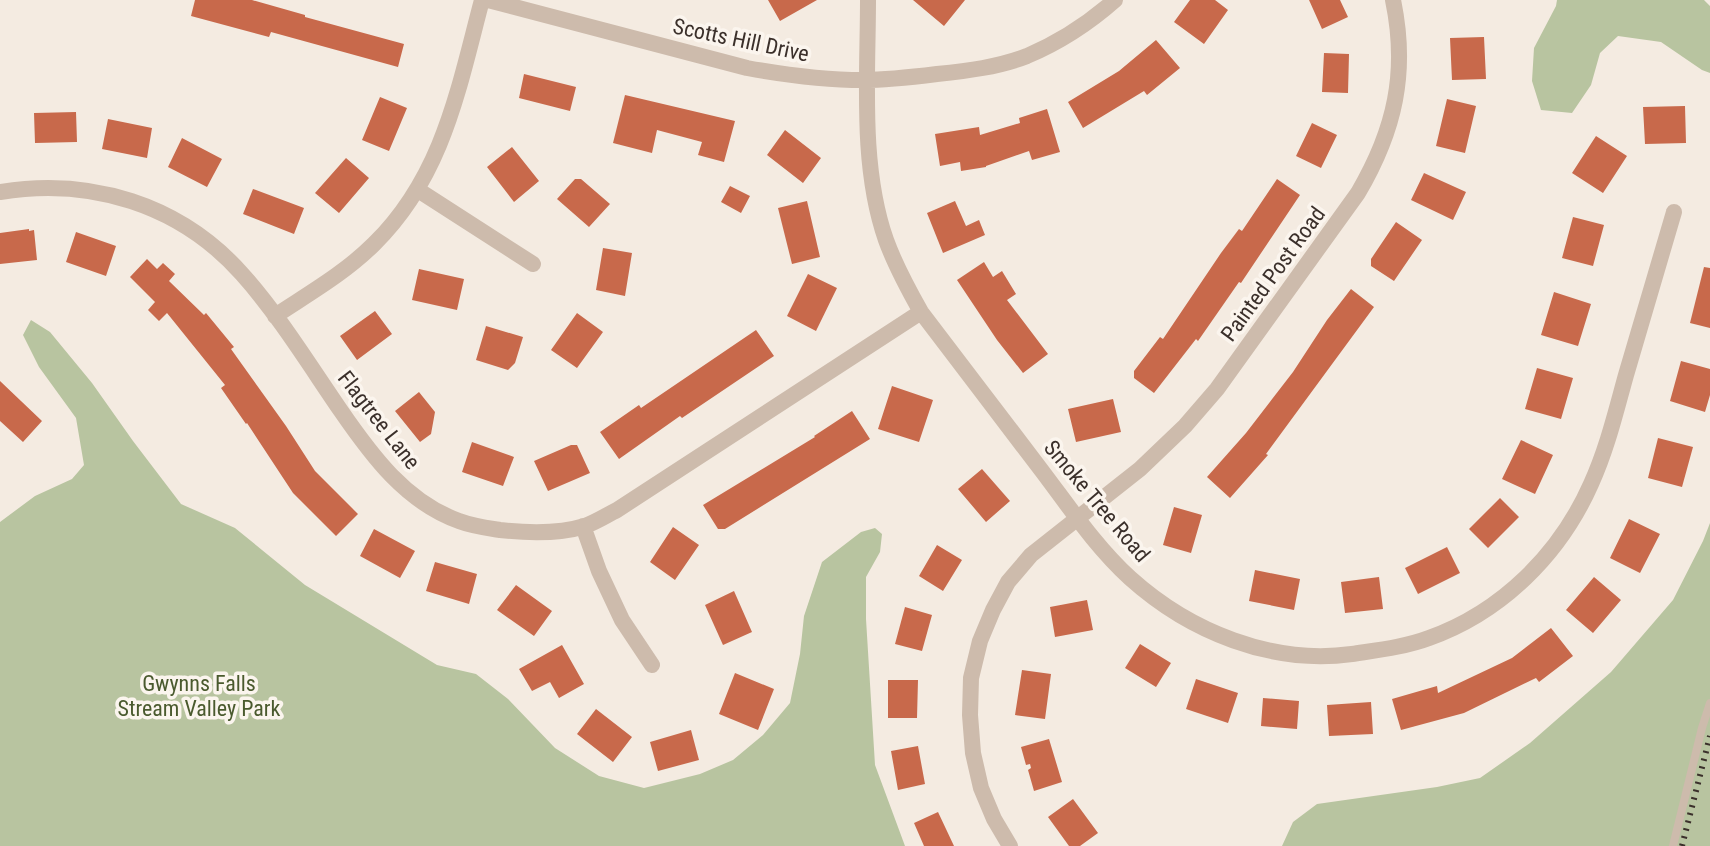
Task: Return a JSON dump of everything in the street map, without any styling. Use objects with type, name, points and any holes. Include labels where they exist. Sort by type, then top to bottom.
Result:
[{"type":"street","name":"Scotts Hill Drive","points":[[485,0],[747,68],[815,78],[867,80],[961,72],[1025,57],[1065,37],[1115,0]]},
{"type":"street","points":[[275,316],[344,270],[373,246],[399,218],[418,190],[435,157],[450,116],[485,0]]},
{"type":"street","name":"Smoke Tree Road","points":[[868,0],[869,145],[875,197],[886,238],[921,312],[1078,518],[1129,577],[1189,622],[1264,650],[1304,655],[1342,655],[1389,649],[1429,638],[1463,623],[1502,598],[1536,568],[1568,529],[1592,483],[1674,212]]},
{"type":"street","name":"Painted Post Road","points":[[1010,846],[981,788],[973,753],[970,715],[971,678],[980,641],[993,610],[1008,582],[1031,555],[1140,469],[1185,426],[1217,389],[1358,193],[1386,139],[1395,107],[1398,39],[1393,0]]},
{"type":"street","name":"Flagtree Lane","points":[[0,192],[56,187],[90,190],[121,197],[186,227],[242,273],[387,473],[435,510],[459,522],[514,532],[583,526],[617,510],[921,312]]},
{"type":"street","points":[[418,190],[533,264]]},
{"type":"street","points":[[583,526],[599,571],[622,620],[652,665]]},
{"type":"lane","points":[[1673,846],[1710,703]]},
{"type":"green space","points":[[1557,0],[1704,0],[1710,6],[1710,73],[1661,42],[1618,36],[1600,53],[1591,85],[1572,113],[1541,110],[1532,81],[1534,48]]},
{"type":"green space","name":"Gwynns Falls Stream Valley Park","points":[[31,320],[50,332],[92,383],[181,504],[235,528],[305,585],[437,665],[476,674],[508,699],[555,748],[599,776],[644,788],[700,774],[733,760],[763,735],[790,703],[804,616],[822,562],[861,532],[875,528],[882,534],[880,552],[866,577],[866,619],[875,765],[905,846],[0,846],[0,522],[35,496],[72,479],[84,465],[76,418],[39,367],[23,335]]},
{"type":"green space","points":[[1710,523],[1710,846],[1282,846],[1293,822],[1317,804],[1480,778],[1530,743],[1611,672],[1673,600]]},
{"type":"building","points":[[195,0],[252,0],[404,44],[398,67],[271,32],[269,37],[191,16]]},
{"type":"building","points":[[768,0],[817,0],[780,21]]},
{"type":"building","points":[[913,0],[965,0],[944,26]]},
{"type":"building","points":[[1190,0],[1215,0],[1228,10],[1204,44],[1174,22]]},
{"type":"building","points":[[1309,0],[1340,0],[1348,17],[1322,29]]},
{"type":"building","points":[[1484,37],[1486,79],[1452,80],[1450,38]]},
{"type":"building","points":[[1156,40],[1180,68],[1147,95],[1144,91],[1083,128],[1068,102],[1119,71]]},
{"type":"building","points":[[1324,53],[1349,54],[1348,93],[1322,92]]},
{"type":"building","points":[[524,74],[576,87],[570,111],[519,98]]},
{"type":"building","points":[[625,95],[735,121],[724,162],[698,155],[702,142],[657,130],[652,153],[613,143]]},
{"type":"building","points":[[380,97],[407,108],[389,151],[362,140]]},
{"type":"building","points":[[1447,99],[1476,106],[1465,153],[1436,146]]},
{"type":"building","points":[[1685,106],[1686,143],[1645,144],[1643,107]]},
{"type":"building","points":[[1047,109],[1060,152],[1032,160],[1029,151],[986,167],[961,171],[960,162],[940,166],[935,134],[979,127],[980,135],[1020,123],[1019,118]]},
{"type":"building","points":[[76,112],[77,142],[35,143],[34,113]]},
{"type":"building","points":[[108,119],[152,128],[147,158],[102,149]]},
{"type":"building","points":[[1312,123],[1337,135],[1321,168],[1296,156]]},
{"type":"building","points":[[785,130],[821,158],[803,183],[767,155]]},
{"type":"building","points":[[1596,136],[1627,156],[1603,193],[1572,173]]},
{"type":"building","points":[[182,138],[222,159],[207,187],[168,167]]},
{"type":"building","points":[[512,147],[539,181],[514,202],[487,167]]},
{"type":"building","points":[[346,158],[369,178],[339,213],[315,193]]},
{"type":"building","points":[[1424,173],[1466,192],[1453,220],[1411,200]]},
{"type":"building","points":[[575,179],[581,179],[610,204],[589,227],[557,199]]},
{"type":"building","points":[[1277,179],[1300,195],[1241,283],[1154,393],[1134,378],[1134,371],[1160,337],[1163,339],[1221,253],[1239,229],[1242,231]]},
{"type":"building","points":[[730,186],[750,196],[741,213],[721,202]]},
{"type":"building","points":[[253,189],[304,208],[294,234],[243,214]]},
{"type":"building","points":[[807,201],[820,257],[792,264],[778,208]]},
{"type":"building","points":[[955,201],[966,226],[979,220],[985,235],[943,253],[927,213]]},
{"type":"building","points":[[1573,217],[1604,225],[1593,266],[1562,258]]},
{"type":"building","points":[[1396,222],[1422,240],[1394,281],[1371,266],[1371,259]]},
{"type":"building","points":[[34,230],[37,260],[0,264],[0,233]]},
{"type":"building","points":[[76,232],[116,246],[106,276],[66,262]]},
{"type":"building","points":[[603,248],[632,253],[625,296],[596,290]]},
{"type":"building","points":[[147,259],[157,269],[163,263],[175,274],[169,281],[204,315],[206,313],[234,347],[231,349],[315,471],[358,514],[336,536],[293,493],[221,388],[225,385],[167,313],[159,321],[148,310],[155,302],[130,277]]},
{"type":"building","points":[[984,262],[993,277],[1002,271],[1016,294],[1007,300],[1048,354],[1023,373],[957,280]]},
{"type":"building","points":[[1704,267],[1710,268],[1710,328],[1690,323]]},
{"type":"building","points":[[419,269],[464,279],[457,310],[412,300]]},
{"type":"building","points":[[808,274],[837,288],[816,331],[787,316]]},
{"type":"building","points":[[1351,289],[1374,307],[1268,455],[1230,498],[1207,477],[1293,372]]},
{"type":"building","points":[[1554,292],[1591,304],[1578,346],[1541,335]]},
{"type":"building","points":[[375,311],[392,334],[357,360],[340,336]]},
{"type":"building","points":[[577,313],[603,332],[577,368],[551,350]]},
{"type":"building","points":[[486,326],[523,337],[515,363],[508,370],[476,360]]},
{"type":"building","points":[[756,330],[774,356],[619,459],[600,432]]},
{"type":"building","points":[[1681,361],[1710,369],[1710,395],[1705,412],[1670,401]]},
{"type":"building","points":[[1537,368],[1573,378],[1561,419],[1525,409]]},
{"type":"building","points":[[0,381],[42,421],[23,442],[0,421]]},
{"type":"building","points":[[892,386],[933,400],[919,442],[878,429]]},
{"type":"building","points":[[419,392],[435,412],[431,434],[420,442],[395,411]]},
{"type":"building","points":[[1113,399],[1121,432],[1076,442],[1068,409]]},
{"type":"building","points":[[852,411],[870,439],[725,529],[718,529],[703,505]]},
{"type":"building","points":[[1658,438],[1693,447],[1682,487],[1648,478]]},
{"type":"building","points":[[1521,440],[1553,455],[1535,494],[1502,479]]},
{"type":"building","points":[[472,442],[514,457],[503,486],[462,472]]},
{"type":"building","points":[[577,445],[590,473],[548,491],[534,461]]},
{"type":"building","points":[[982,469],[1010,501],[986,522],[958,489]]},
{"type":"building","points":[[1500,498],[1519,517],[1488,548],[1469,529]]},
{"type":"building","points":[[1174,507],[1202,515],[1191,553],[1163,545]]},
{"type":"building","points":[[1629,519],[1660,534],[1640,573],[1610,558]]},
{"type":"building","points":[[673,527],[699,545],[675,580],[650,562]]},
{"type":"building","points":[[374,529],[415,551],[400,578],[360,556]]},
{"type":"building","points":[[937,545],[962,560],[943,591],[919,576]]},
{"type":"building","points":[[1447,547],[1460,573],[1418,594],[1405,568]]},
{"type":"building","points":[[435,562],[477,574],[469,604],[426,591]]},
{"type":"building","points":[[1255,570],[1300,579],[1294,610],[1249,601]]},
{"type":"building","points":[[1379,577],[1383,609],[1345,613],[1341,582]]},
{"type":"building","points":[[1594,577],[1621,600],[1593,633],[1566,610]]},
{"type":"building","points":[[516,585],[552,611],[534,636],[497,610]]},
{"type":"building","points":[[734,591],[752,632],[723,645],[705,605]]},
{"type":"building","points":[[1087,600],[1093,630],[1055,637],[1050,607]]},
{"type":"building","points":[[905,607],[932,615],[922,651],[895,644]]},
{"type":"building","points":[[1551,628],[1573,656],[1539,682],[1536,678],[1464,713],[1401,730],[1392,699],[1437,686],[1438,693],[1512,658]]},
{"type":"building","points":[[1140,644],[1171,663],[1156,687],[1125,668]]},
{"type":"building","points":[[562,645],[584,684],[559,698],[550,682],[532,691],[519,669]]},
{"type":"building","points":[[1022,670],[1051,674],[1045,719],[1015,715]]},
{"type":"building","points":[[735,673],[774,689],[758,730],[719,714]]},
{"type":"building","points":[[1196,679],[1238,693],[1228,723],[1186,709]]},
{"type":"building","points":[[888,680],[918,680],[917,718],[888,718]]},
{"type":"building","points":[[1263,698],[1299,701],[1297,729],[1261,726]]},
{"type":"building","points":[[1371,702],[1373,734],[1329,736],[1327,705]]},
{"type":"building","points":[[596,709],[632,737],[613,762],[577,734]]},
{"type":"building","points":[[691,730],[699,760],[658,771],[650,742]]},
{"type":"building","points":[[1049,739],[1062,782],[1034,791],[1028,770],[1030,764],[1026,765],[1021,747]]},
{"type":"building","points":[[918,746],[925,784],[898,790],[891,751]]},
{"type":"building","points":[[1073,799],[1098,833],[1080,846],[1069,846],[1048,817]]},
{"type":"building","points":[[938,812],[954,846],[924,846],[914,823]]},
{"type":"railway","points":[[1682,846],[1710,736]]}]
